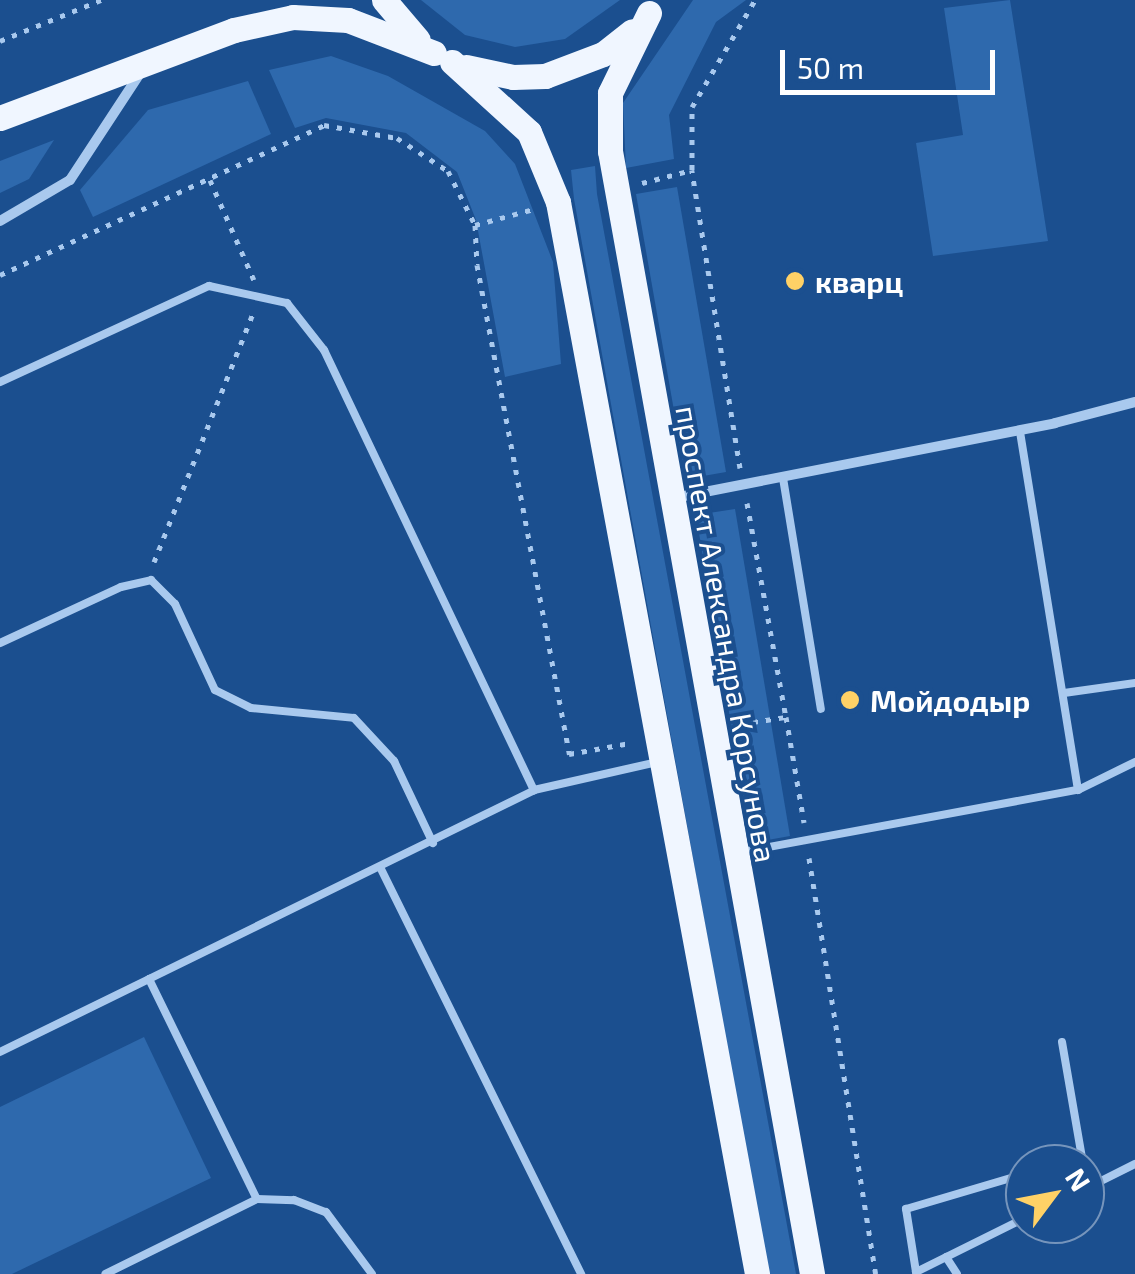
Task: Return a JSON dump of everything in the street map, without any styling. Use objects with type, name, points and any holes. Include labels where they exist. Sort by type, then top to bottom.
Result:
[{"type":"main road","points":[[234,30],[287,0]]},
{"type":"main road","points":[[384,0],[444,58],[514,112],[550,173],[757,1274]]},
{"type":"main road","points":[[0,118],[234,30],[293,17],[348,20],[444,58],[513,78],[545,76],[603,54],[653,6]]},
{"type":"main road","name":"проспект Александра Корсунова","points":[[653,6],[618,68],[608,114],[668,500],[812,1274]]},
{"type":"street","points":[[0,221],[70,180],[148,62]]},
{"type":"street","points":[[668,500],[1020,430],[1135,402]]},
{"type":"lane","points":[[0,382],[209,286],[261,294],[287,303],[324,350],[534,790]]},
{"type":"lane","points":[[1020,430],[1078,790]]},
{"type":"lane","points":[[783,478],[821,709]]},
{"type":"lane","points":[[0,644],[122,586],[151,580],[175,604],[215,690],[251,708],[354,718],[394,761],[433,844]]},
{"type":"lane","points":[[1064,693],[1135,683]]},
{"type":"lane","points":[[0,1052],[433,844],[534,790],[659,750]]},
{"type":"lane","points":[[734,854],[1078,790],[1135,762]]},
{"type":"lane","points":[[381,868],[581,1274]]},
{"type":"lane","points":[[149,979],[257,1200]]},
{"type":"lane","points":[[1062,1042],[1080,1144]]},
{"type":"lane","points":[[1105,1179],[1135,1164]]},
{"type":"lane","points":[[1005,1179],[906,1208],[914,1273],[1005,1228]]},
{"type":"lane","points":[[105,1274],[257,1200],[294,1200],[326,1212],[372,1274]]},
{"type":"lane","points":[[946,1257],[957,1274]]},
{"type":"path","points":[[0,42],[102,0]]},
{"type":"path","points":[[756,0],[692,107],[692,170],[876,1274]]},
{"type":"path","points":[[0,275],[324,126],[396,138],[448,171],[475,225],[477,265],[569,754],[659,750]]},
{"type":"path","points":[[151,580],[155,553],[261,294],[210,180]]},
{"type":"path","points":[[711,729],[786,717]]},
{"type":"shaded area","points":[[421,0],[620,0],[565,39],[515,47],[465,35]]},
{"type":"shaded area","points":[[693,0],[746,0],[716,22],[669,115],[674,159],[626,168],[623,103]]},
{"type":"shaded area","points":[[1010,0],[1048,241],[933,256],[916,143],[963,135],[944,8]]},
{"type":"shaded area","points":[[331,56],[388,76],[485,131],[515,164],[553,262],[561,364],[505,377],[476,220],[457,172],[406,133],[326,118],[295,128],[269,70]]},
{"type":"shaded area","points":[[248,81],[271,134],[93,217],[80,190],[148,110]]},
{"type":"shaded area","points":[[54,140],[29,179],[0,193],[0,161]]},
{"type":"shaded area","points":[[595,166],[597,194],[796,1274],[768,1274],[574,199],[571,170]]},
{"type":"shaded area","points":[[677,187],[726,472],[686,479],[636,194]]},
{"type":"shaded area","points":[[735,509],[790,836],[751,843],[696,515]]},
{"type":"shaded area","points":[[144,1037],[211,1178],[12,1274],[0,1274],[0,1107]]},
{"type":"place","name":"кварц","points":[[795,281]]},
{"type":"place","name":"Мойдодыр","points":[[850,700]]}]
